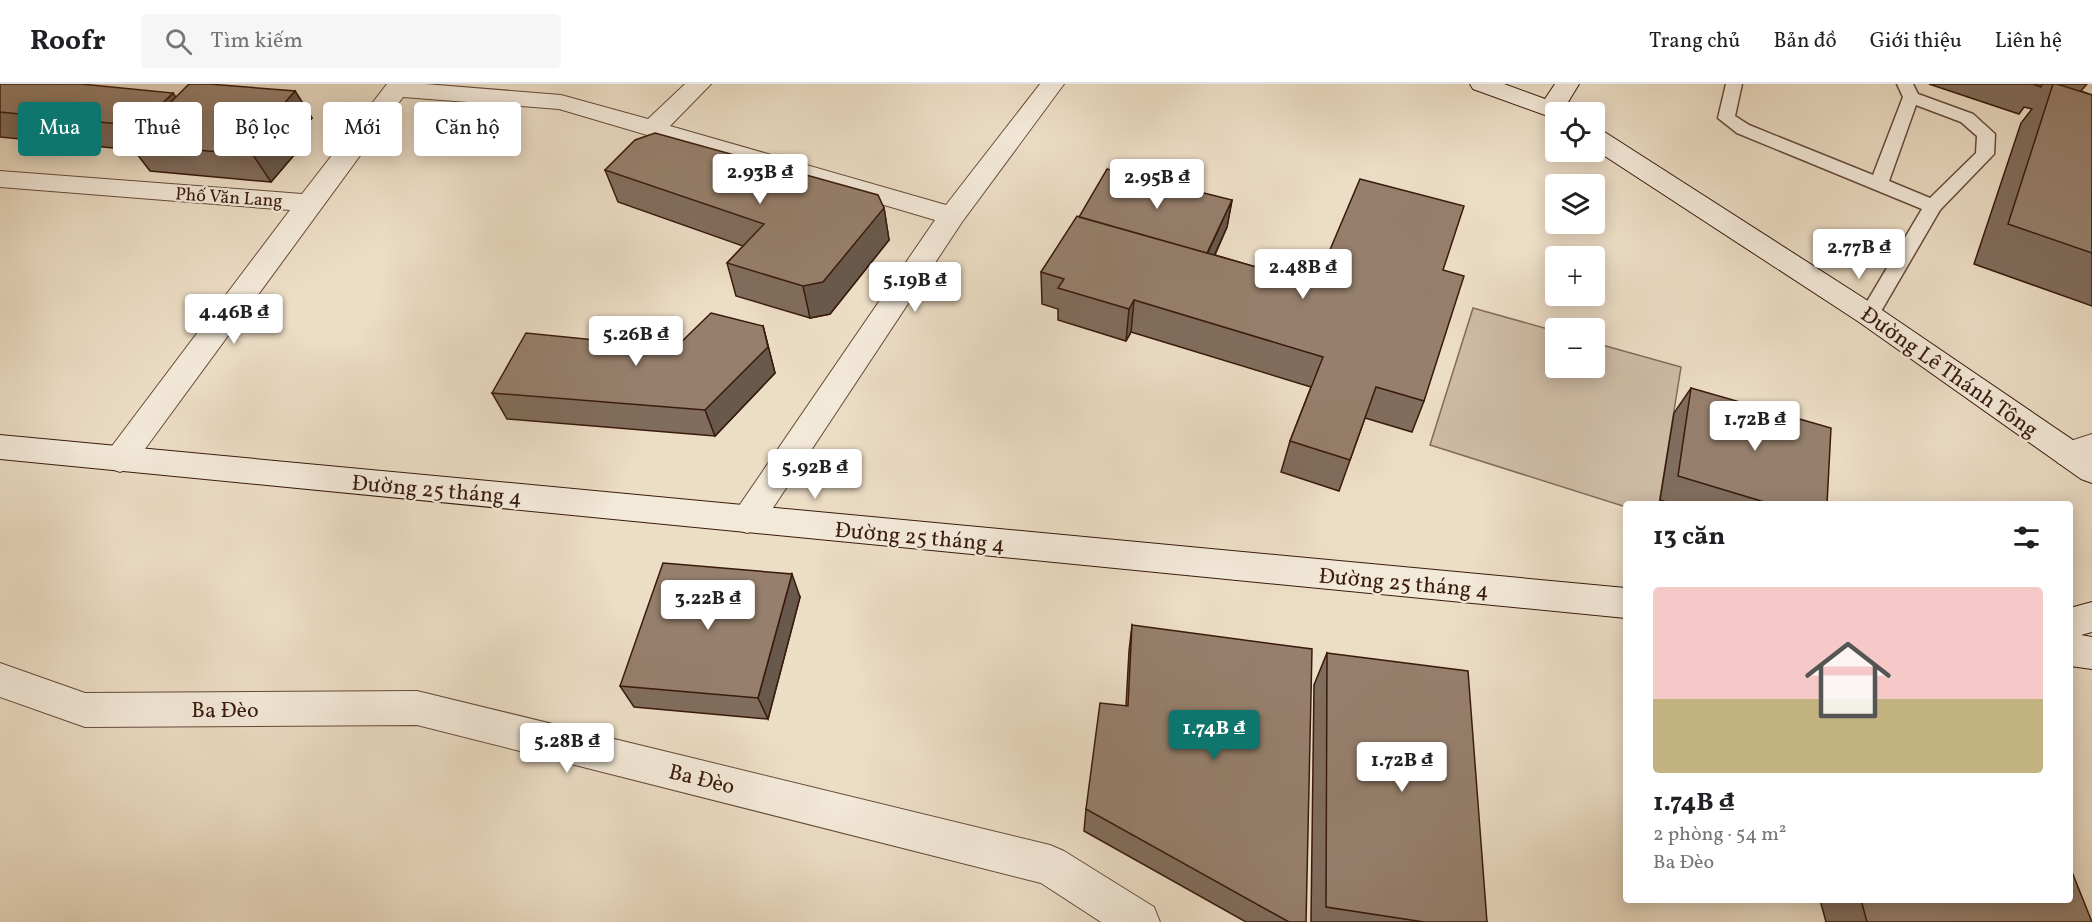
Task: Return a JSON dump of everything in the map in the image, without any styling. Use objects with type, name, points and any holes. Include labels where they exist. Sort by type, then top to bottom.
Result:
[{"type":"street","points":[[652,129],[699,84]]},
{"type":"street","points":[[747,519],[952,216],[1052,84]]},
{"type":"street","points":[[1482,84],[1545,108]]},
{"type":"street","points":[[1558,102],[1567,84]]},
{"type":"street","points":[[398,86],[561,102],[952,216]]},
{"type":"street","name":"Phố Văn Lang","points":[[0,179],[309,203],[398,86]]},
{"type":"street","name":"Đường Lê Thánh Tông","points":[[1605,144],[2084,456]]},
{"type":"street","points":[[120,459],[309,203]]},
{"type":"street","name":"Đường 25 tháng 4","points":[[0,447],[1623,603]]},
{"type":"street","points":[[2073,623],[2092,617]]},
{"type":"street","points":[[2073,650],[2092,653]]},
{"type":"street","name":"Ba Đèo","points":[[0,680],[85,710],[417,708],[1050,865],[1139,922]]},
{"type":"lane","points":[[1734,84],[1726,118],[1743,129],[1933,206]]},
{"type":"lane","points":[[1869,315],[1933,206],[1985,154],[1986,134],[1966,118],[1908,91],[1879,184]]},
{"type":"shaded area","points":[[1473,308],[1545,328],[1545,378],[1605,378],[1605,346],[1681,367],[1659,501],[1623,501],[1623,506],[1430,445]]},
{"type":"building","points":[[0,84],[81,84],[173,93],[164,102],[113,102],[113,123],[101,122],[101,102],[18,102],[18,114],[0,112]]},
{"type":"building","points":[[189,84],[295,91],[285,102],[214,102],[214,152],[202,150],[202,102],[171,102]]},
{"type":"building","points":[[2053,84],[2092,95],[2092,253],[2008,224]]},
{"type":"building","points":[[655,133],[878,195],[884,208],[823,282],[803,286],[727,263],[764,224],[605,170],[635,140]]},
{"type":"building","points":[[1107,169],[1232,200],[1207,253],[1079,217]]},
{"type":"building","points":[[1360,179],[1464,206],[1443,270],[1464,276],[1424,401],[1376,387],[1350,460],[1290,441],[1323,357],[1134,300],[1129,309],[1058,288],[1064,279],[1041,272],[1077,216],[1323,286],[1329,273],[1321,271]]},
{"type":"building","points":[[711,313],[763,326],[768,347],[705,410],[492,393],[526,333],[675,348]]},
{"type":"building","points":[[1691,388],[1831,428],[1827,501],[1761,501],[1678,476]]},
{"type":"building","points":[[663,563],[792,574],[758,698],[620,686]]},
{"type":"building","points":[[1132,625],[1312,649],[1306,922],[1289,922],[1086,809],[1100,703],[1128,706]]},
{"type":"building","points":[[1327,653],[1468,671],[1487,922],[1424,922],[1326,907]]},
{"type":"building","points":[[2073,874],[2092,922],[1867,922],[1862,903],[2073,903]]}]
